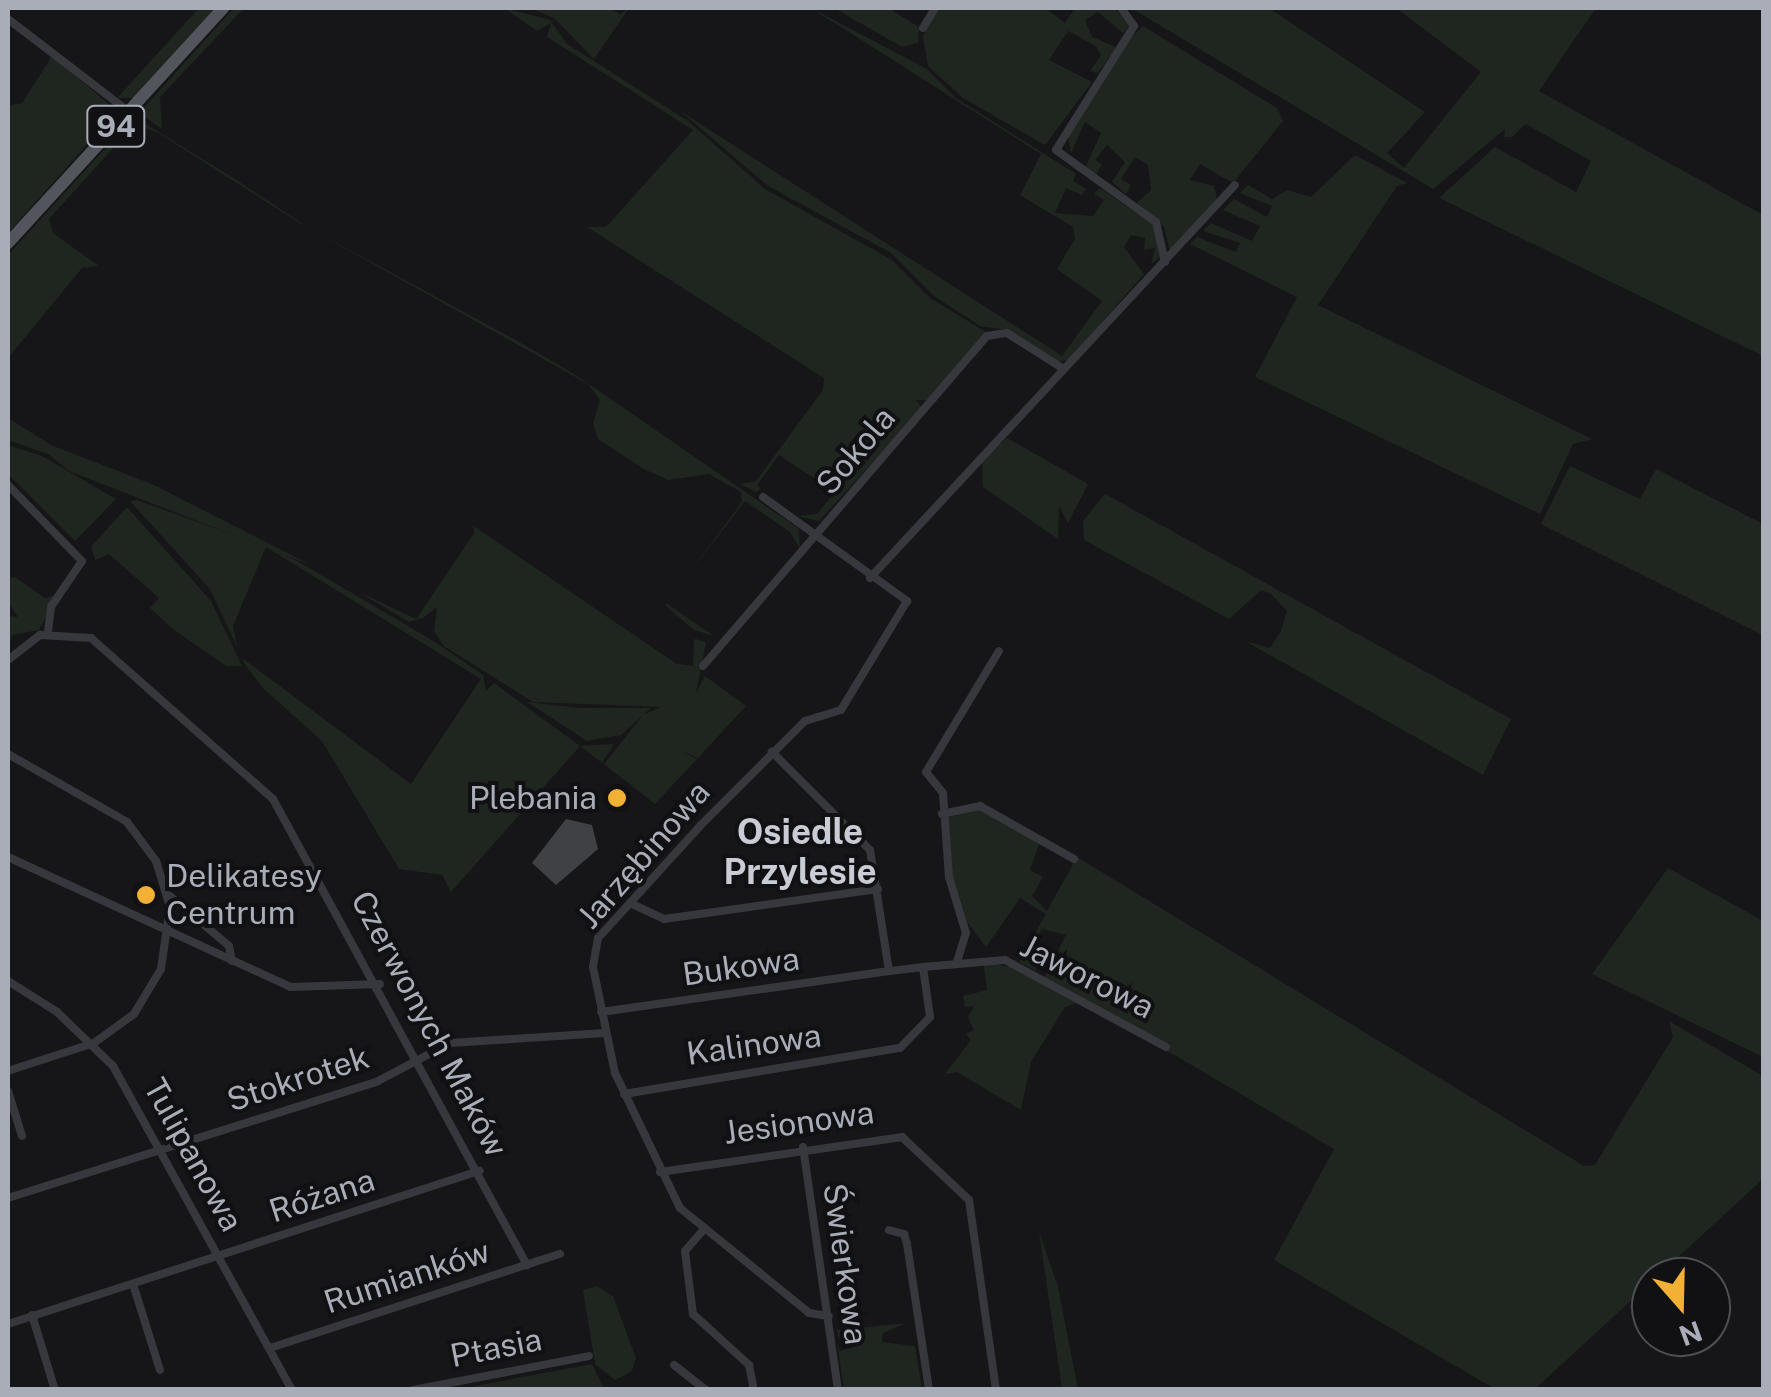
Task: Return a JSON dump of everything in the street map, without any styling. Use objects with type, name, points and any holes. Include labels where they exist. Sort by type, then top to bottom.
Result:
[{"type":"main road","name":"94","points":[[8,244],[224,8]]},
{"type":"street","points":[[923,28],[935,8]]},
{"type":"street","points":[[1121,8],[1133,18],[1056,150],[1156,222],[1166,243],[1164,265]]},
{"type":"street","points":[[8,18],[128,111]]},
{"type":"street","points":[[763,497],[870,578],[1235,185]]},
{"type":"street","name":"Sokola","points":[[703,666],[990,334],[1012,335],[1066,368]]},
{"type":"street","points":[[8,485],[82,562],[51,607],[48,633],[8,660]]},
{"type":"street","name":"Jarzębinowa","points":[[829,1316],[809,1312],[680,1208],[624,1094],[605,1034],[593,951],[630,903],[772,752],[805,720],[841,710],[907,601],[870,578]]},
{"type":"street","name":"Czerwonych Maków","points":[[48,633],[91,638],[273,799],[380,984],[528,1265]]},
{"type":"street","points":[[957,962],[966,934],[942,814],[943,792],[926,772],[999,651]]},
{"type":"street","points":[[772,752],[870,850],[889,971]]},
{"type":"street","points":[[8,754],[127,822],[170,896],[229,946],[232,960]]},
{"type":"street","points":[[942,814],[986,808],[1074,859]]},
{"type":"street","points":[[8,857],[298,989],[380,984]]},
{"type":"street","points":[[630,903],[664,919],[878,889]]},
{"type":"street","points":[[8,1071],[94,1043],[146,998],[168,930],[170,896]]},
{"type":"street","name":"Jaworowa","points":[[924,967],[957,962],[1010,962],[1166,1046]]},
{"type":"street","name":"Bukowa","points":[[601,1012],[924,967]]},
{"type":"street","name":"Kalinowa","points":[[624,1094],[893,1050],[913,1043],[930,1017],[924,967]]},
{"type":"street","name":"Tulipanowa","points":[[8,982],[94,1043],[161,1148],[292,1390]]},
{"type":"street","name":"Stokrotek","points":[[8,1198],[419,1060],[450,1044],[605,1034]]},
{"type":"street","points":[[8,1092],[22,1136]]},
{"type":"street","name":"Jesionowa","points":[[660,1172],[802,1146],[902,1137],[964,1186],[996,1390]]},
{"type":"street","name":"Świerkowa","points":[[802,1146],[838,1390]]},
{"type":"street","name":"Różana","points":[[8,1324],[480,1170]]},
{"type":"street","points":[[705,1228],[685,1251],[692,1314],[748,1365],[754,1390]]},
{"type":"street","points":[[889,1230],[904,1234],[907,1244],[929,1390]]},
{"type":"street","name":"Rumianków","points":[[270,1348],[560,1254]]},
{"type":"street","points":[[134,1284],[160,1370]]},
{"type":"street","points":[[32,1315],[55,1390]]},
{"type":"street","name":"Ptasia","points":[[412,1390],[462,1385],[589,1356]]},
{"type":"street","points":[[674,1365],[706,1390]]},
{"type":"shaded area","points":[[199,8],[217,8],[134,98],[117,98]]},
{"type":"shaded area","points":[[234,8],[244,8],[160,97],[162,129],[139,113]]},
{"type":"shaded area","points":[[504,8],[550,20],[567,44],[688,121],[765,189],[892,260],[930,298],[986,332],[929,400],[916,400],[922,408],[819,521],[798,516],[817,514],[835,492],[779,455],[757,485],[761,489],[756,492],[740,484],[756,481],[823,390],[824,378],[587,227],[606,227],[693,130],[547,37],[551,23],[537,31]]},
{"type":"shaded area","points":[[530,8],[609,8],[620,14],[629,8],[594,59],[554,18]]},
{"type":"shaded area","points":[[811,8],[927,69],[956,98],[1076,174],[1073,181],[1086,189],[1082,195],[1066,188],[1055,213],[1093,216],[1104,200],[1094,194],[1100,188],[1155,226],[1161,257],[1151,264],[1155,248],[1144,250],[1145,238],[1131,235],[1124,247],[1144,274],[1069,360],[1058,361],[1008,330],[980,326],[934,296],[891,253],[768,186],[680,111],[1062,356],[1102,301],[1057,269],[1075,239],[1073,227],[1020,195],[1041,154]]},
{"type":"shaded area","points":[[834,8],[888,8],[919,27],[918,43],[902,47]]},
{"type":"shaded area","points":[[937,8],[1045,8],[1065,23],[1075,8],[1114,8],[1130,24],[1123,33],[1098,12],[1085,20],[1092,37],[1116,47],[1098,73],[1090,71],[1101,55],[1096,46],[1068,31],[1049,60],[1092,82],[1045,145],[963,98],[928,66],[923,36]]},
{"type":"shaded area","points":[[1131,8],[1269,8],[1425,112],[1387,153],[1404,168],[1481,72],[1396,8],[1596,8],[1539,91],[1763,215],[1763,356],[1439,198],[1495,147],[1576,192],[1591,161],[1526,124],[1512,137],[1504,137],[1505,129],[1433,189]]},
{"type":"shaded area","points":[[1143,26],[1277,108],[1283,121],[1233,183],[1200,164],[1190,180],[1214,186],[1217,199],[1170,251],[1164,227],[1137,203],[1151,190],[1148,165],[1135,157],[1121,179],[1131,185],[1126,194],[1112,182],[1125,162],[1107,145],[1095,160],[1102,164],[1096,175],[1085,168],[1101,133],[1085,122],[1071,153],[1068,137],[1061,142],[1065,160],[1058,148],[1059,143],[1125,44]]},
{"type":"shaded area","points":[[52,56],[117,111],[8,233],[8,106],[22,103]]},
{"type":"shaded area","points":[[134,117],[309,228],[589,384],[799,529],[800,549],[790,532],[745,501],[680,585],[742,502],[741,492],[709,474],[668,480],[644,469],[598,439],[593,424],[600,400],[588,384],[298,222],[157,132],[134,125],[49,219],[53,233],[99,266],[82,268],[8,358],[8,255]]},
{"type":"shaded area","points":[[1355,155],[1407,183],[1397,186],[1318,305],[1592,439],[1573,444],[1540,514],[1255,377],[1297,297],[1190,244],[1197,237],[1236,252],[1240,243],[1203,231],[1211,223],[1252,241],[1260,226],[1223,210],[1234,199],[1267,217],[1272,206],[1240,193],[1248,185],[1272,199],[1287,190],[1311,197]]},
{"type":"shaded area","points":[[8,418],[51,445],[154,485],[313,566],[69,471],[48,454],[8,440]]},
{"type":"shaded area","points":[[1007,438],[1088,484],[1068,523],[1059,506],[1058,539],[983,487],[982,461]]},
{"type":"shaded area","points":[[8,445],[42,456],[116,499],[75,541],[8,474]]},
{"type":"shaded area","points":[[1570,466],[1640,499],[1656,469],[1763,524],[1763,635],[1541,524]]},
{"type":"shaded area","points":[[1105,494],[1511,719],[1483,775],[1245,641],[1270,648],[1281,631],[1287,611],[1271,594],[1261,590],[1229,619],[1084,540],[1083,521]]},
{"type":"shaded area","points":[[137,500],[264,546],[299,562],[435,642],[483,675],[486,691],[494,683],[580,746],[451,892],[442,875],[399,869],[322,741],[264,689],[241,657],[411,784],[481,679],[266,547],[233,626],[237,647],[210,589],[130,501]]},
{"type":"shaded area","points":[[127,507],[211,601],[242,666],[226,666],[173,629],[150,608],[159,598],[109,554],[95,560],[91,547]]},
{"type":"shaded area","points":[[472,525],[677,664],[693,666],[694,639],[706,642],[696,693],[705,676],[746,706],[698,758],[681,751],[697,759],[655,804],[604,764],[643,715],[661,707],[533,702],[444,646],[434,631],[437,607],[423,618],[409,622],[359,592],[416,619],[475,532]]},
{"type":"shaded area","points":[[15,577],[45,598],[57,595],[39,630],[12,635],[8,651],[8,616],[18,617],[8,602],[8,578]]},
{"type":"shaded area","points":[[666,603],[714,636],[694,630]]},
{"type":"shaded area","points":[[527,702],[581,708],[651,708],[621,735],[587,741]]},
{"type":"shaded area","points":[[614,744],[602,763],[580,746]]},
{"type":"shaded area","points":[[981,809],[1040,842],[1030,870],[1043,877],[1032,896],[1047,911],[1077,857],[1584,1166],[1595,1165],[1673,1037],[1669,1021],[1763,1076],[1763,1179],[1678,1257],[1631,1257],[1631,1301],[1535,1389],[1495,1389],[1274,1260],[1334,1149],[1044,978],[1066,935],[1042,929],[1033,945],[1036,971],[1019,962],[1046,914],[1020,898],[986,947],[967,922],[953,879],[946,818]]},
{"type":"shaded area","points":[[1668,868],[1763,921],[1763,1057],[1592,974]]},
{"type":"shaded area","points":[[983,962],[1010,967],[1076,1003],[1065,1007],[1031,1062],[1021,1110],[957,1072],[945,1074],[971,1040],[966,1034],[974,1030],[968,1017],[974,1006],[965,1007],[963,996],[987,990]]},
{"type":"shaded area","points":[[1039,1231],[1058,1287],[1078,1389],[1062,1389]]},
{"type":"shaded area","points":[[597,1286],[613,1296],[636,1358],[632,1371],[615,1380],[595,1364],[583,1290]]},
{"type":"shaded area","points":[[907,1323],[883,1333],[882,1342],[915,1346],[922,1389],[844,1389],[837,1343],[840,1351],[863,1344],[859,1331],[838,1337],[837,1330]]},
{"type":"shaded area","points":[[592,1364],[604,1389],[471,1389],[475,1386]]},
{"type":"building","points":[[566,819],[592,825],[598,849],[556,885],[532,863]]},
{"type":"place","name":"Plebania","points":[[617,798]]},
{"type":"place","name":"Delikatesy Centrum","points":[[146,895]]},
{"type":"district","name":"Osiedle Przylesie","points":[[800,852]]}]
